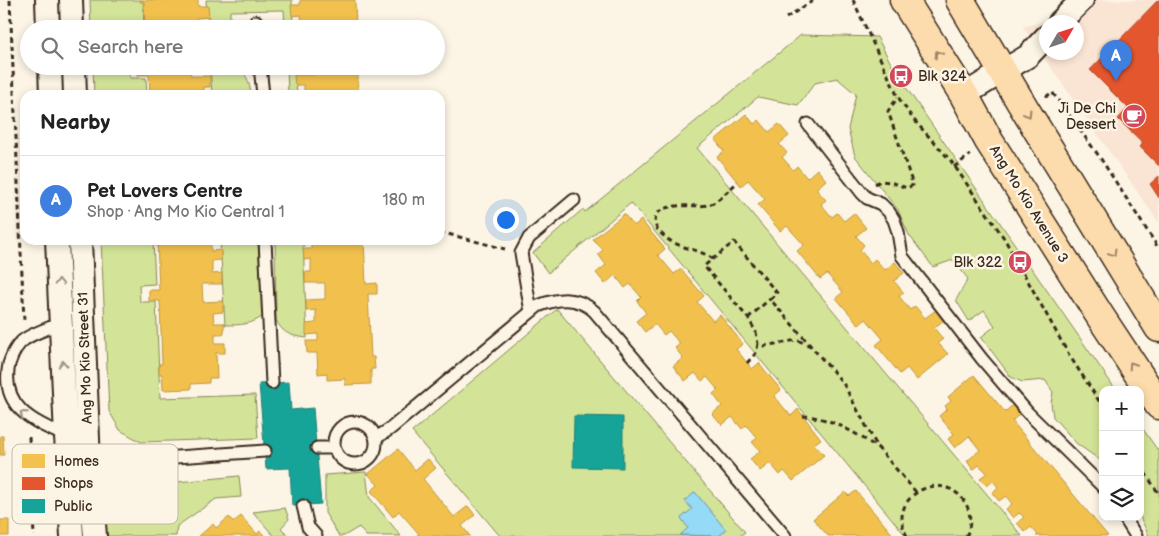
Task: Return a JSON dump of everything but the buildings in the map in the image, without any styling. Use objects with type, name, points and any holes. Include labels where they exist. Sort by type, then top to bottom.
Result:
[{"type":"main road","name":"Ang Mo Kio Avenue 3","points":[[904,0],[964,95],[1004,165],[1159,405]]},
{"type":"main road","points":[[960,0],[1031,120],[1159,328]]},
{"type":"street","points":[[47,0],[48,20]]},
{"type":"street","points":[[71,0],[72,20]]},
{"type":"street","points":[[1067,15],[1082,0]]},
{"type":"street","points":[[964,95],[1028,56],[1039,44]]},
{"type":"street","points":[[50,75],[51,90]]},
{"type":"street","points":[[74,75],[75,90]]},
{"type":"street","name":"Ang Mo Kio Street 31","points":[[57,245],[66,436],[69,444]]},
{"type":"street","name":"Ang Mo Kio Street 31","points":[[78,444],[80,245]]},
{"type":"lane","points":[[261,75],[262,90]]},
{"type":"lane","points":[[808,124],[862,193],[867,198],[881,204],[889,212],[898,232],[902,256],[982,359],[1028,413],[1099,483]]},
{"type":"lane","points":[[531,312],[521,253],[530,238],[574,200]]},
{"type":"lane","points":[[265,245],[272,383]]},
{"type":"lane","points":[[376,438],[390,429],[531,312],[547,303],[565,300],[580,301],[594,311],[785,536]]},
{"type":"lane","points":[[61,323],[25,339],[12,355],[6,374],[8,394],[17,409],[29,419],[66,436]]},
{"type":"lane","points":[[353,422],[361,422],[367,425],[376,438],[374,452],[370,458],[357,464],[343,460],[337,455],[334,448],[336,434],[340,428],[353,422]]},
{"type":"lane","points":[[316,448],[334,448]]},
{"type":"lane","points":[[178,457],[265,451]]},
{"type":"lane","points":[[303,506],[308,528],[316,536]]},
{"type":"lane","points":[[1127,521],[1136,536]]},
{"type":"path","points":[[10,0],[20,229]]},
{"type":"path","points":[[786,18],[814,0]]},
{"type":"path","points":[[852,0],[898,97],[913,119],[951,161],[1004,238],[1069,355],[1099,401]]},
{"type":"path","points":[[1052,92],[1099,156],[1159,249]]},
{"type":"path","points":[[862,193],[880,181],[890,182],[907,188],[913,185],[888,111],[898,97]]},
{"type":"path","points":[[713,259],[706,254],[684,247],[666,238],[656,229],[655,219],[657,214],[665,208],[710,205],[738,182]]},
{"type":"path","points":[[445,233],[521,253]]},
{"type":"path","points":[[748,318],[777,293],[734,242],[704,266],[748,318],[756,332],[758,344],[756,353],[748,363]]},
{"type":"path","points":[[21,245],[25,339]]},
{"type":"path","points":[[770,299],[842,383],[878,448],[916,492]]},
{"type":"path","points":[[758,344],[764,346],[797,340],[811,346]]},
{"type":"path","points":[[803,416],[831,421],[878,448]]},
{"type":"path","points":[[29,419],[30,444]]},
{"type":"path","points":[[1144,471],[1159,494]]},
{"type":"path","points":[[907,536],[902,520],[904,508],[910,498],[916,492],[928,487],[938,486],[948,488],[957,493],[964,501],[969,510],[970,520],[966,536]]},
{"type":"shaded area","points":[[1065,0],[1159,0],[1159,223],[1046,60],[1084,60],[1084,15],[1050,15]]},
{"type":"shaded area","points":[[1039,22],[1039,50],[1023,27]]},
{"type":"green space","points":[[90,0],[143,0],[144,20],[91,20]]},
{"type":"green space","points":[[206,0],[292,0],[293,20],[285,20],[284,10],[230,11],[230,20],[207,20]]},
{"type":"green space","points":[[801,35],[877,37],[896,73],[1113,386],[1099,386],[1099,459],[1077,444],[1053,417],[1051,403],[1053,392],[1045,380],[1022,382],[1011,377],[981,337],[995,326],[984,310],[969,321],[956,300],[968,279],[953,260],[933,267],[909,235],[898,210],[855,156],[848,129],[856,94],[837,78],[815,83],[798,105],[758,97],[697,148],[1022,536],[906,536],[631,203],[548,273],[533,253],[583,209],[585,212]]},
{"type":"green space","points":[[93,75],[130,75],[130,78],[146,78],[147,90],[94,90]]},
{"type":"green space","points":[[211,75],[245,75],[250,90],[212,90]]},
{"type":"green space","points":[[287,75],[296,75],[297,90],[288,90]]},
{"type":"green space","points":[[101,245],[153,245],[155,284],[139,285],[140,302],[156,302],[160,398],[255,395],[258,438],[141,442],[120,430],[109,411]]},
{"type":"green space","points":[[220,245],[258,245],[263,316],[250,323],[225,325]]},
{"type":"green space","points":[[275,245],[303,245],[307,338],[288,334],[276,320]]},
{"type":"green space","points":[[557,309],[745,532],[740,536],[500,536],[412,432]]},
{"type":"green space","points":[[1144,431],[1159,452],[1159,536],[1149,536],[1142,521],[1144,521]]},
{"type":"green space","points":[[366,472],[369,497],[401,536],[366,536],[359,527],[344,536],[339,536],[325,513],[325,475]]},
{"type":"green space","points":[[239,476],[241,497],[216,499],[177,526],[176,536],[105,536],[104,524],[178,524],[178,482]]},
{"type":"green space","points":[[285,508],[289,519],[281,528],[289,536],[274,536],[253,512]]},
{"type":"water","points":[[695,492],[726,530],[719,536],[680,535],[688,528],[681,518],[692,509],[685,501]]},
{"type":"place","name":"Blk 324","points":[[901,76]]},
{"type":"place","name":"Pet Lovers Centre","points":[[1116,81]]},
{"type":"place","name":"Ji De Chi Dessert","points":[[1134,116]]},
{"type":"place","name":"Blk 322","points":[[1020,262]]}]
